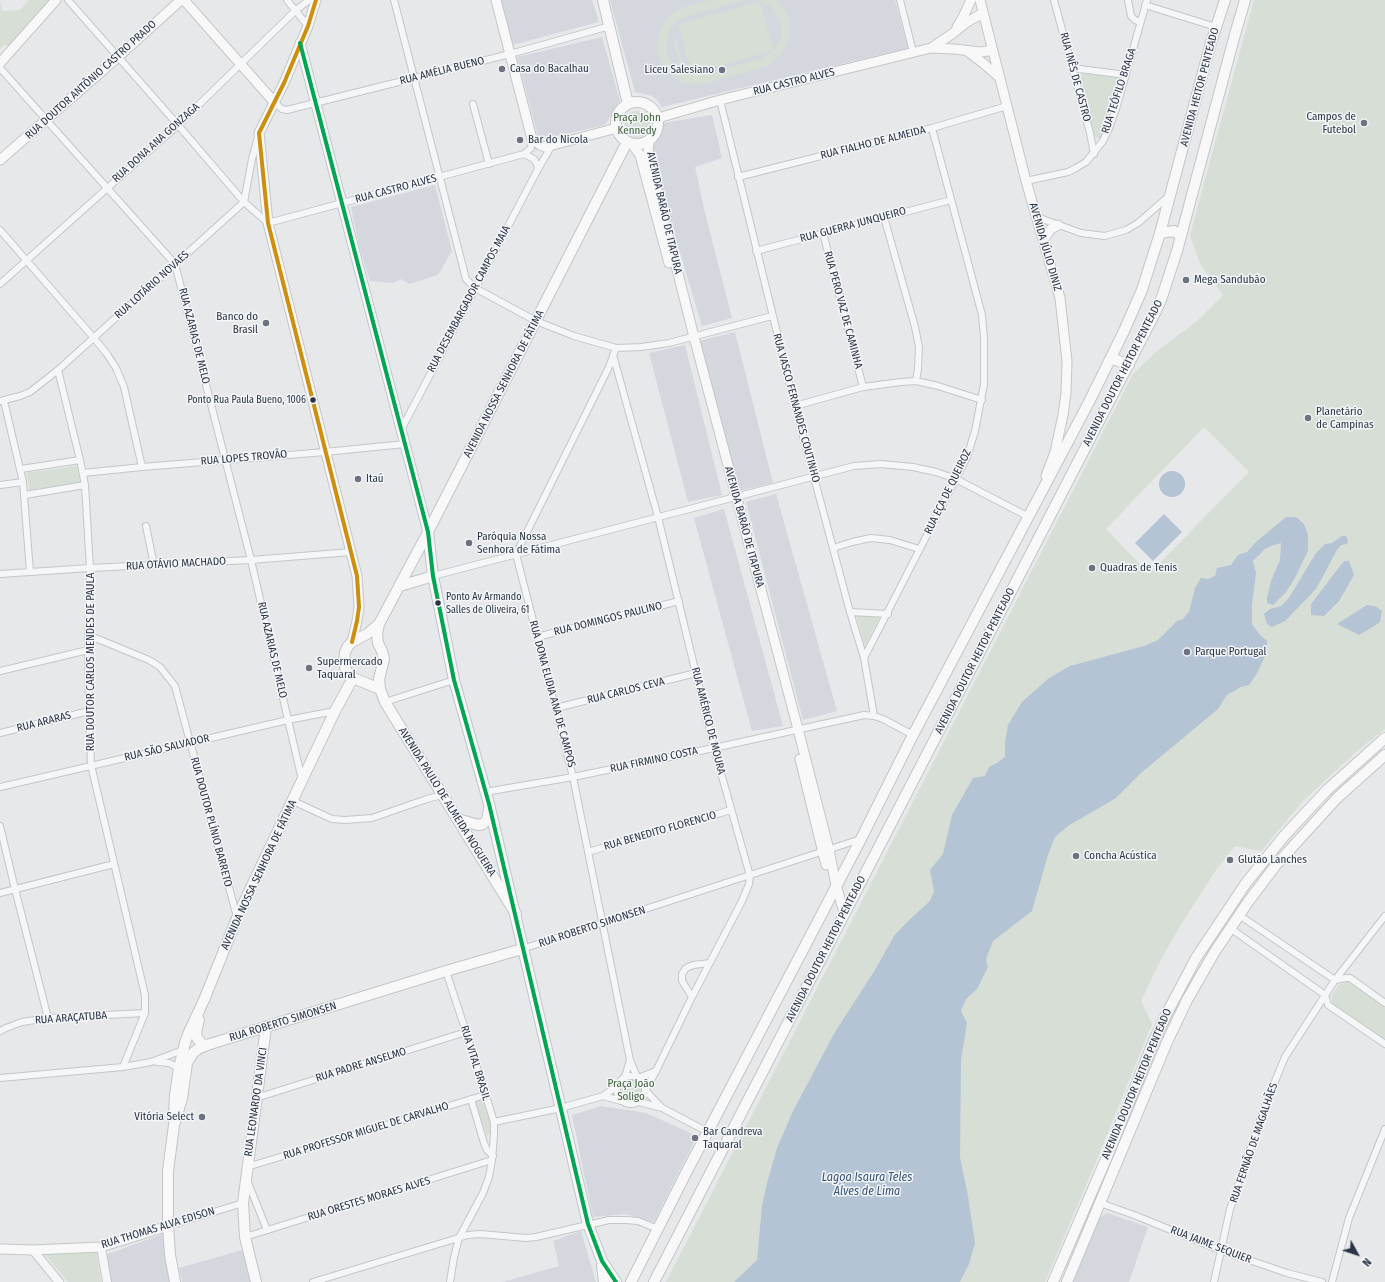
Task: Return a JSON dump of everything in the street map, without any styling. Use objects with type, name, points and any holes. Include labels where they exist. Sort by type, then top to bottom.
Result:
[{"type":"main road","points":[[0,62],[56,0]]},
{"type":"main road","name":"RUA DOUTOR ANTÔNIO CASTRO PRADO","points":[[0,160],[181,0]]},
{"type":"main road","points":[[184,0],[275,103]]},
{"type":"main road","points":[[316,0],[308,26],[275,103],[259,133],[268,223],[357,576],[359,595],[357,622],[352,642],[345,652],[345,667],[348,673],[354,678],[380,689],[379,679],[384,659],[378,643],[377,634],[379,624]]},
{"type":"main road","points":[[496,0],[532,139],[540,145],[545,147],[617,128],[616,121],[618,114],[622,108],[628,104],[640,102],[646,104],[655,112],[658,118]]},
{"type":"main road","points":[[603,0],[628,104]]},
{"type":"main road","points":[[952,34],[963,18],[971,0]]},
{"type":"main road","name":"AVENIDA JÚLIO DINIZ","points":[[980,0],[1026,181],[1060,298],[1065,334],[1067,361],[1066,393],[1063,415],[1055,452],[1039,496]]},
{"type":"main road","name":"AVENIDA HEITOR PENTEADO","points":[[1176,174],[1216,27],[1225,0]]},
{"type":"main road","name":"AVENIDA DOUTOR HEITOR PENTEADO","points":[[654,1282],[844,912],[1129,365],[1162,297],[1176,257],[1245,0]]},
{"type":"main road","name":"RUA CASTRO ALVES","points":[[931,48],[967,22],[983,13]]},
{"type":"main road","points":[[300,43],[428,532],[433,576],[454,680],[489,804],[588,1224],[602,1261],[616,1282]]},
{"type":"main road","name":"RUA CASTRO ALVES","points":[[658,118],[720,100],[931,48],[981,52],[992,47]]},
{"type":"main road","points":[[966,50],[983,62],[1000,78]]},
{"type":"main road","name":"AVENIDA BARÃO DE ITAPURA","points":[[630,143],[642,144],[654,136],[657,131],[658,118]]},
{"type":"main road","name":"AVENIDA BARÃO DE ITAPURA","points":[[617,128],[622,138],[630,143],[640,155],[692,338],[826,851],[844,912]]},
{"type":"main road","name":"AVENIDA BARÃO DE ITAPURA","points":[[648,141],[648,154],[692,338]]},
{"type":"main road","name":"AVENIDA NOSSA SENHORA DE FÁTIMA","points":[[379,624],[630,143]]},
{"type":"main road","name":"AVENIDA DOUTOR HEITOR PENTEADO","points":[[631,1282],[861,839],[913,735],[1111,358],[1142,290],[1160,233],[1176,174]]},
{"type":"main road","points":[[1043,240],[1051,229],[1058,225]]},
{"type":"main road","points":[[1160,233],[1174,231],[1181,236]]},
{"type":"main road","points":[[1111,358],[1129,365]]},
{"type":"main road","points":[[1063,415],[1066,430],[1070,430],[1077,424]]},
{"type":"main road","points":[[400,586],[433,576]]},
{"type":"main road","points":[[352,642],[367,634],[379,624]]},
{"type":"main road","name":"AVENIDA NOSSA SENHORA DE FÁTIMA","points":[[175,1282],[170,1255],[168,1226],[168,1171],[174,1125],[174,1107],[183,1050],[189,1032],[204,1000],[237,918],[335,711],[354,678]]},
{"type":"main road","name":"AVENIDA PAULO DE ALMEIDA NOGUEIRA","points":[[380,689],[385,702],[516,914]]},
{"type":"main road","name":"AVENIDA DOUTOR HEITOR PENTEADO","points":[[1053,1282],[1106,1159],[1153,1043],[1196,958],[1246,883],[1286,835],[1327,790],[1385,738]]},
{"type":"main road","name":"AVENIDA DOUTOR HEITOR PENTEADO","points":[[1067,1282],[1167,1042],[1198,979],[1230,928],[1266,877],[1337,798],[1385,754]]},
{"type":"main road","points":[[458,819],[478,825],[483,824],[487,820],[489,804]]},
{"type":"main road","name":"AVENIDA BARÃO DE ITAPURA","points":[[825,907],[830,892],[826,851]]},
{"type":"main road","name":"RUA ROBERTO SIMONSEN","points":[[207,1045],[522,949]]},
{"type":"main road","points":[[204,1000],[196,1036],[199,1042],[207,1045]]},
{"type":"main road","name":"RUA LEONARDO DA VINCI","points":[[256,1282],[245,1237],[243,1203],[266,1027]]},
{"type":"main road","points":[[183,1050],[207,1045]]},
{"type":"main road","name":"AVENIDA NOSSA SENHORA DE FÁTIMA","points":[[174,1125],[182,1098],[188,1059],[193,1052],[207,1045]]},
{"type":"main road","name":"RUA THOMAS ALVA EDISON","points":[[0,1249],[33,1250],[102,1247],[168,1226]]},
{"type":"main road","points":[[602,1261],[604,1282]]},
{"type":"street","points":[[68,0],[244,202],[268,223]]},
{"type":"street","points":[[287,0],[308,26]]},
{"type":"street","name":"RUA DONA ANA GONZAGA","points":[[0,284],[178,125],[296,10],[309,0]]},
{"type":"street","points":[[394,0],[466,279],[476,288],[536,321],[574,336],[616,348],[641,347],[692,338],[772,316]]},
{"type":"street","points":[[900,0],[913,52]]},
{"type":"street","name":"RUA INÊS DE CASTRO","points":[[1054,0],[1094,154]]},
{"type":"street","points":[[1128,0],[1132,17],[1140,22]]},
{"type":"street","points":[[1146,3],[1216,27]]},
{"type":"street","name":"RUA TEÓFILO BRAGA","points":[[1026,181],[1068,172],[1086,162],[1103,141],[1109,128],[1126,75],[1146,3]]},
{"type":"street","name":"RUA AMÉLIA BUENO","points":[[275,103],[282,109],[287,110],[510,54],[610,26]]},
{"type":"street","name":"RUA AZARIAS DE MELO","points":[[0,68],[175,264],[251,560],[302,780]]},
{"type":"street","points":[[1072,68],[1126,75]]},
{"type":"street","name":"RUA VASCO FERNANDES COUTINHO","points":[[720,100],[795,406],[850,612],[864,658],[874,716]]},
{"type":"street","points":[[473,104],[489,164]]},
{"type":"street","name":"RUA FIALHO DE ALMEIDA","points":[[738,177],[932,128],[1007,106]]},
{"type":"street","name":"RUA EÇA DE QUEIROZ","points":[[864,658],[888,614],[919,549],[967,457],[982,400],[984,368],[982,315],[932,128]]},
{"type":"street","points":[[244,202],[252,159],[259,133]]},
{"type":"street","points":[[532,139],[531,148],[524,154],[534,159],[538,166],[537,171]]},
{"type":"street","points":[[537,171],[552,145]]},
{"type":"street","name":"RUA CASTRO ALVES","points":[[268,223],[524,154]]},
{"type":"street","name":"RUA DESEMBARGADOR CAMPOS MAIA","points":[[402,428],[537,171]]},
{"type":"street","points":[[1037,217],[1081,233],[1105,236],[1116,234],[1138,223],[1162,203],[1169,196],[1173,185]]},
{"type":"street","name":"RUA GUERRA JUNQUEIRO","points":[[756,251],[951,200]]},
{"type":"street","name":"RUA LOTÁRIO NOVAES","points":[[2,401],[30,392],[58,370],[244,202]]},
{"type":"street","points":[[884,217],[915,327],[919,348],[916,381]]},
{"type":"street","points":[[0,230],[107,354],[116,368],[124,387],[142,467]]},
{"type":"street","name":"RUA PERO VAZ DE CAMINHA","points":[[822,233],[863,387]]},
{"type":"street","points":[[516,554],[610,367],[616,348]]},
{"type":"street","name":"RUA AMÉRICO DE MOURA","points":[[613,356],[658,518],[714,748],[750,876]]},
{"type":"street","name":"RUA DOUTOR CARLOS MENDES DE PAULA","points":[[58,370],[85,486],[90,568],[88,650],[91,765],[145,995],[145,1013],[123,1067]]},
{"type":"street","points":[[795,406],[863,387],[916,381],[938,386],[982,400]]},
{"type":"street","points":[[2,401],[21,469],[25,494],[30,572]]},
{"type":"street","name":"RUA LOPES TROVÃO","points":[[83,473],[405,444]]},
{"type":"street","points":[[21,469],[80,460]]},
{"type":"street","points":[[433,576],[854,466],[881,464],[913,467],[936,472],[956,479],[1027,516]]},
{"type":"street","points":[[0,485],[23,482]]},
{"type":"street","points":[[25,494],[85,486]]},
{"type":"street","points":[[146,526],[154,566]]},
{"type":"street","points":[[833,548],[871,538],[890,540],[919,549]]},
{"type":"street","name":"RUA OTÁVIO MACHADO","points":[[0,574],[251,560],[351,552]]},
{"type":"street","name":"RUA DONA ELIDIA ANA DE CAMPOS","points":[[516,554],[573,777],[630,1060],[638,1077]]},
{"type":"street","name":"RUA DOMINGOS PAULINO","points":[[537,636],[679,602]]},
{"type":"street","points":[[850,612],[888,614]]},
{"type":"street","name":"RUA DOUTOR PLÍNIO BARRETO","points":[[88,636],[149,660],[164,672],[175,686],[237,918]]},
{"type":"street","points":[[0,671],[88,650]]},
{"type":"street","name":"RUA CARLOS CEVA","points":[[556,708],[696,673]]},
{"type":"street","points":[[385,702],[454,680]]},
{"type":"street","name":"RUA ARARAS","points":[[0,733],[89,711]]},
{"type":"street","name":"RUA SÃO SALVADOR","points":[[0,787],[288,720],[335,711]]},
{"type":"street","name":"RUA FIRMINO COSTA","points":[[485,792],[573,777],[864,715],[874,716],[913,735]]},
{"type":"street","points":[[293,800],[332,819],[345,820],[372,818],[442,795]]},
{"type":"street","name":"RUA BENEDITO FLORENCIO","points":[[588,852],[731,810]]},
{"type":"street","points":[[0,826],[48,1018]]},
{"type":"street","name":"RUA ROBERTO SIMONSEN","points":[[522,949],[861,839]]},
{"type":"street","points":[[0,893],[114,864]]},
{"type":"street","points":[[603,1096],[630,1105],[639,1102],[645,1096],[646,1090],[692,997],[742,900],[749,884],[750,876]]},
{"type":"street","points":[[1239,915],[1335,980],[1350,978],[1385,1003]]},
{"type":"street","name":"RUA FERNÃO DE MAGALHÃES","points":[[1214,1282],[1230,1209],[1264,1108],[1285,1058],[1335,980],[1385,916]]},
{"type":"street","points":[[1230,928],[1325,995],[1328,1005],[1385,1044]]},
{"type":"street","points":[[692,997],[682,981],[682,974],[686,968],[693,965],[710,963]]},
{"type":"street","name":"RUA VITAL BRASIL","points":[[446,971],[494,1122],[492,1158],[488,1178],[483,1193],[459,1238],[454,1256],[450,1282]]},
{"type":"street","name":"RUA ARAÇATUBA","points":[[0,1031],[22,1022],[48,1018],[145,1013]]},
{"type":"street","name":"RUA PADRE ANSELMO","points":[[256,1098],[466,1032]]},
{"type":"street","points":[[0,1078],[123,1067],[151,1062],[183,1050]]},
{"type":"street","name":"RUA DONA ELIDIA ANA DE CAMPOS","points":[[625,1077],[630,1060]]},
{"type":"street","points":[[151,1062],[169,1063],[179,1068]]},
{"type":"street","points":[[494,1122],[561,1108],[603,1096],[617,1086],[625,1077],[638,1077],[656,1070]]},
{"type":"street","points":[[638,1077],[644,1083],[646,1090],[662,1108]]},
{"type":"street","points":[[617,1086],[616,1092],[621,1101]]},
{"type":"street","name":"RUA PROFESSOR MIGUEL DE CARVALHO","points":[[246,1172],[485,1095]]},
{"type":"street","name":"RUA VITAL BRASIL","points":[[471,1099],[484,1144],[492,1158]]},
{"type":"street","points":[[639,1102],[662,1108],[708,1132]]},
{"type":"street","points":[[1332,1282],[1349,1218],[1385,1128]]},
{"type":"street","name":"RUA ORESTES MORAES ALVES","points":[[245,1237],[492,1158]]},
{"type":"street","name":"RUA LEONARDO DA VINCI","points":[[246,1172],[267,1230]]},
{"type":"street","name":"RUA THOMAS ALVA EDISON","points":[[168,1226],[243,1203]]},
{"type":"street","name":"RUA JAIME SEQUIER","points":[[1100,1204],[1134,1215],[1220,1250],[1287,1273],[1322,1282]]},
{"type":"street","points":[[313,1282],[459,1238],[480,1234],[526,1238],[536,1237],[609,1220],[638,1221],[658,1229]]},
{"type":"street","points":[[102,1247],[106,1282]]},
{"type":"street","points":[[33,1250],[59,1282]]},
{"type":"shaded area","points":[[501,0],[592,0],[599,22],[512,45]]},
{"type":"shaded area","name":"Liceu Salesiano","points":[[610,0],[895,0],[908,48],[662,107],[652,96],[635,92]]},
{"type":"shaded area","points":[[602,37],[620,101],[605,125],[539,140],[517,57]]},
{"type":"shaded area","points":[[712,115],[722,158],[695,167],[704,209],[732,318],[702,326],[652,159],[653,140],[664,123]]},
{"type":"shaded area","points":[[435,185],[452,251],[438,275],[409,284],[401,279],[393,283],[370,281],[359,246],[351,207]]},
{"type":"shaded area","points":[[735,332],[773,483],[739,491],[699,341]]},
{"type":"shaded area","points":[[685,345],[722,495],[688,502],[649,353]]},
{"type":"shaded area","points":[[776,494],[837,711],[803,720],[746,502]]},
{"type":"shaded area","points":[[724,509],[783,726],[752,731],[694,518]]},
{"type":"shaded area","points":[[601,1106],[646,1113],[697,1136],[654,1222],[625,1214],[593,1217],[572,1115]]},
{"type":"shaded area","points":[[1107,1213],[1148,1227],[1129,1282],[1071,1282],[1098,1219]]},
{"type":"shaded area","points":[[581,1231],[596,1282],[503,1282],[559,1266],[553,1241]]},
{"type":"shaded area","points":[[163,1234],[171,1282],[108,1282],[108,1254]]},
{"type":"shaded area","points":[[242,1250],[252,1282],[182,1282],[179,1268]]},
{"type":"green space","points":[[29,0],[56,0],[10,46],[4,45],[0,49],[0,1],[2,11],[20,10]]},
{"type":"green space","points":[[711,0],[745,0],[688,16],[674,24],[668,34],[666,45],[668,56],[677,69],[681,71],[673,37],[675,36],[685,70],[681,72],[693,75],[704,74],[759,59],[773,51],[691,73],[678,24],[760,2],[774,50],[781,36],[781,24],[774,9],[757,0],[776,0],[788,16],[790,26],[789,36],[786,46],[781,54],[766,66],[701,85],[682,82],[673,77],[665,70],[660,61],[657,49],[658,37],[663,25],[670,15],[681,8]]},
{"type":"green space","name":"Parque Portugal","points":[[1254,0],[1385,0],[1385,729],[1357,751],[1304,800],[1261,851],[1235,846],[1216,870],[1180,926],[1158,965],[1141,1001],[1152,1024],[1045,1282],[666,1282],[1133,374],[1156,352],[1197,321],[1223,295],[1200,264],[1190,235]],"holes":[[[1204,427],[1249,472],[1149,574],[1106,529]]]},
{"type":"green space","points":[[1086,72],[1119,77],[1120,80],[1103,134],[1100,139],[1096,137],[1092,130],[1078,79],[1080,75]]},
{"type":"green space","name":"Praça John Kennedy","points":[[637,111],[646,115],[650,124],[646,133],[637,137],[628,133],[624,124],[628,115]]},
{"type":"green space","points":[[77,466],[81,482],[30,490],[26,473]]},
{"type":"green space","points":[[856,615],[881,615],[865,646]]},
{"type":"green space","points":[[1348,981],[1385,1008],[1385,1041],[1333,1005],[1331,996],[1339,985]]},
{"type":"green space","name":"Praça João Soligo","points":[[631,1079],[636,1080],[642,1086],[642,1096],[636,1102],[631,1103],[626,1102],[620,1096],[619,1091],[620,1086],[626,1080]]},
{"type":"green space","points":[[484,1098],[492,1123],[491,1133],[487,1136],[475,1102],[476,1100]]},
{"type":"green space","points":[[96,1251],[101,1282],[68,1282],[43,1252]]},
{"type":"water","points":[[1172,471],[1181,475],[1185,484],[1181,493],[1172,497],[1163,493],[1159,484],[1163,475]]},
{"type":"water","points":[[1164,514],[1182,532],[1153,561],[1135,543]]},
{"type":"water","name":"Lagoa Isaura Teles Alves de Lima","points":[[1286,517],[1296,517],[1304,524],[1308,535],[1308,551],[1295,578],[1286,592],[1273,605],[1267,603],[1267,598],[1271,581],[1280,560],[1281,543],[1265,549],[1253,561],[1256,573],[1252,605],[1252,624],[1259,634],[1267,641],[1267,652],[1256,675],[1249,685],[1241,687],[1227,695],[1218,709],[1141,773],[1116,798],[1068,826],[1055,837],[1048,855],[1032,911],[993,941],[986,959],[988,967],[977,989],[966,999],[961,1011],[967,1023],[961,1060],[960,1157],[975,1243],[969,1264],[960,1282],[734,1282],[757,1260],[762,1206],[767,1183],[777,1148],[793,1111],[835,1032],[875,970],[894,936],[930,901],[934,891],[930,870],[943,854],[952,815],[973,778],[985,776],[989,767],[1005,757],[1005,742],[1008,725],[1022,702],[1049,678],[1070,666],[1144,646],[1158,640],[1177,621],[1183,619],[1189,612],[1195,588],[1201,578],[1208,579],[1215,576],[1217,568],[1231,565],[1238,555],[1247,552],[1257,541]]},
{"type":"water","points":[[1342,536],[1346,536],[1348,540],[1347,544],[1341,545],[1337,550],[1316,589],[1285,621],[1272,627],[1267,624],[1264,614],[1270,609],[1281,606],[1289,598],[1316,553],[1325,544],[1332,543]]},
{"type":"water","points":[[1344,561],[1349,561],[1354,575],[1339,601],[1324,616],[1311,615],[1311,604]]},
{"type":"water","points":[[1367,605],[1375,606],[1382,611],[1380,622],[1371,628],[1359,635],[1337,624]]},
{"type":"transit line","points":[[316,0],[308,26],[284,83],[259,133],[268,223],[357,576],[359,607],[352,642]]},
{"type":"transit line","points":[[300,43],[428,532],[433,576],[454,680],[489,804],[588,1224],[602,1261],[616,1282]]},
{"type":"place","name":"Casa do Bacalhau","points":[[502,69]]},
{"type":"place","name":"Liceu Salesiano","points":[[722,70]]},
{"type":"place","name":"Campos de Futebol","points":[[1364,123]]},
{"type":"place","name":"Bar do Nicola","points":[[520,140]]},
{"type":"place","name":"Mega Sandubão","points":[[1186,280]]},
{"type":"place","name":"Banco do Brasil","points":[[266,323]]},
{"type":"place","name":"Ponto Rua Paula Bueno, 1006","points":[[313,400]]},
{"type":"place","name":"Planetário de Campinas","points":[[1308,418]]},
{"type":"place","name":"Itaú","points":[[358,479]]},
{"type":"place","name":"Paróquia Nossa Senhora de Fátima","points":[[469,543]]},
{"type":"place","name":"Quadras de Tenis","points":[[1092,568]]},
{"type":"place","name":"Ponto Av Armando Salles de Oliveira, 61","points":[[438,603]]},
{"type":"place","name":"Parque Portugal","points":[[1187,652]]},
{"type":"place","name":"Supermercado Taquaral","points":[[309,668]]},
{"type":"place","name":"Concha Acústica","points":[[1076,856]]},
{"type":"place","name":"Glutão Lanches","points":[[1230,860]]},
{"type":"place","name":"Vitória Select","points":[[202,1117]]},
{"type":"place","name":"Bar Candreva Taquaral","points":[[695,1138]]}]
